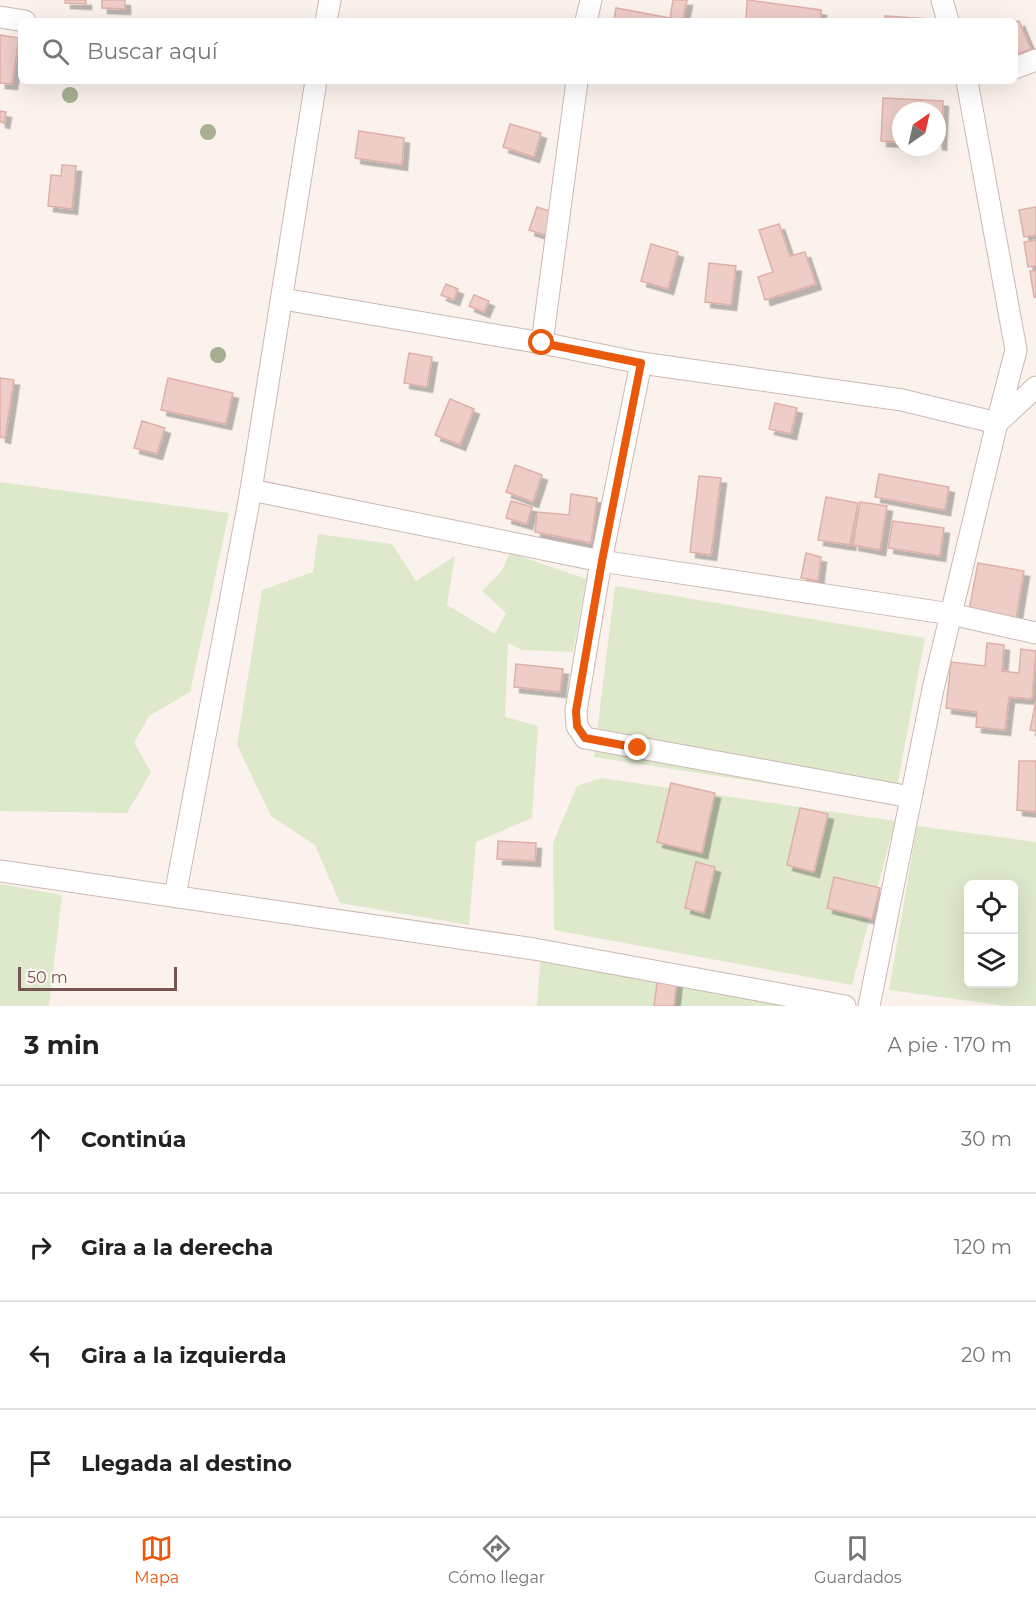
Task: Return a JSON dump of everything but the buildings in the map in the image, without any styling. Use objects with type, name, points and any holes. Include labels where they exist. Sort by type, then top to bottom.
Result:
[{"type":"street","points":[[327,18],[330,0]]},
{"type":"street","points":[[587,18],[591,0]]},
{"type":"street","points":[[942,0],[947,18]]},
{"type":"street","points":[[0,17],[18,20]]},
{"type":"street","points":[[1018,67],[1036,60]]},
{"type":"street","points":[[176,896],[251,490],[316,84]]},
{"type":"street","points":[[542,343],[577,84]]},
{"type":"street","points":[[869,1006],[951,614],[1016,350],[973,84]]},
{"type":"street","points":[[283,299],[542,343],[641,363],[902,400],[998,423]]},
{"type":"street","points":[[641,363],[602,561],[576,711],[577,726],[585,738],[911,797]]},
{"type":"street","points":[[998,423],[1036,387]]},
{"type":"street","points":[[251,490],[602,561],[951,614],[1036,633]]},
{"type":"street","points":[[0,871],[534,949],[845,1006]]},
{"type":"green space","points":[[0,482],[229,513],[190,692],[149,716],[134,743],[151,772],[127,813],[0,811]]},
{"type":"green space","points":[[318,534],[392,544],[416,581],[455,556],[447,605],[495,634],[506,613],[482,591],[501,572],[510,553],[586,579],[573,652],[522,650],[508,643],[505,717],[538,726],[532,818],[476,842],[469,925],[340,903],[315,845],[271,816],[237,745],[262,590],[313,572]]},
{"type":"green space","points":[[615,586],[925,638],[894,803],[594,757]]},
{"type":"green space","points":[[601,778],[895,821],[852,985],[554,930],[553,843],[577,786]]},
{"type":"green space","points":[[917,826],[1036,842],[1036,1006],[1006,1006],[889,990]]},
{"type":"green space","points":[[0,884],[62,895],[49,1006],[0,1006]]},
{"type":"green space","points":[[541,951],[829,1006],[537,1006]]},
{"type":"route","points":[[542,343],[641,363],[602,561],[576,711],[577,726],[585,738],[638,748]]}]
